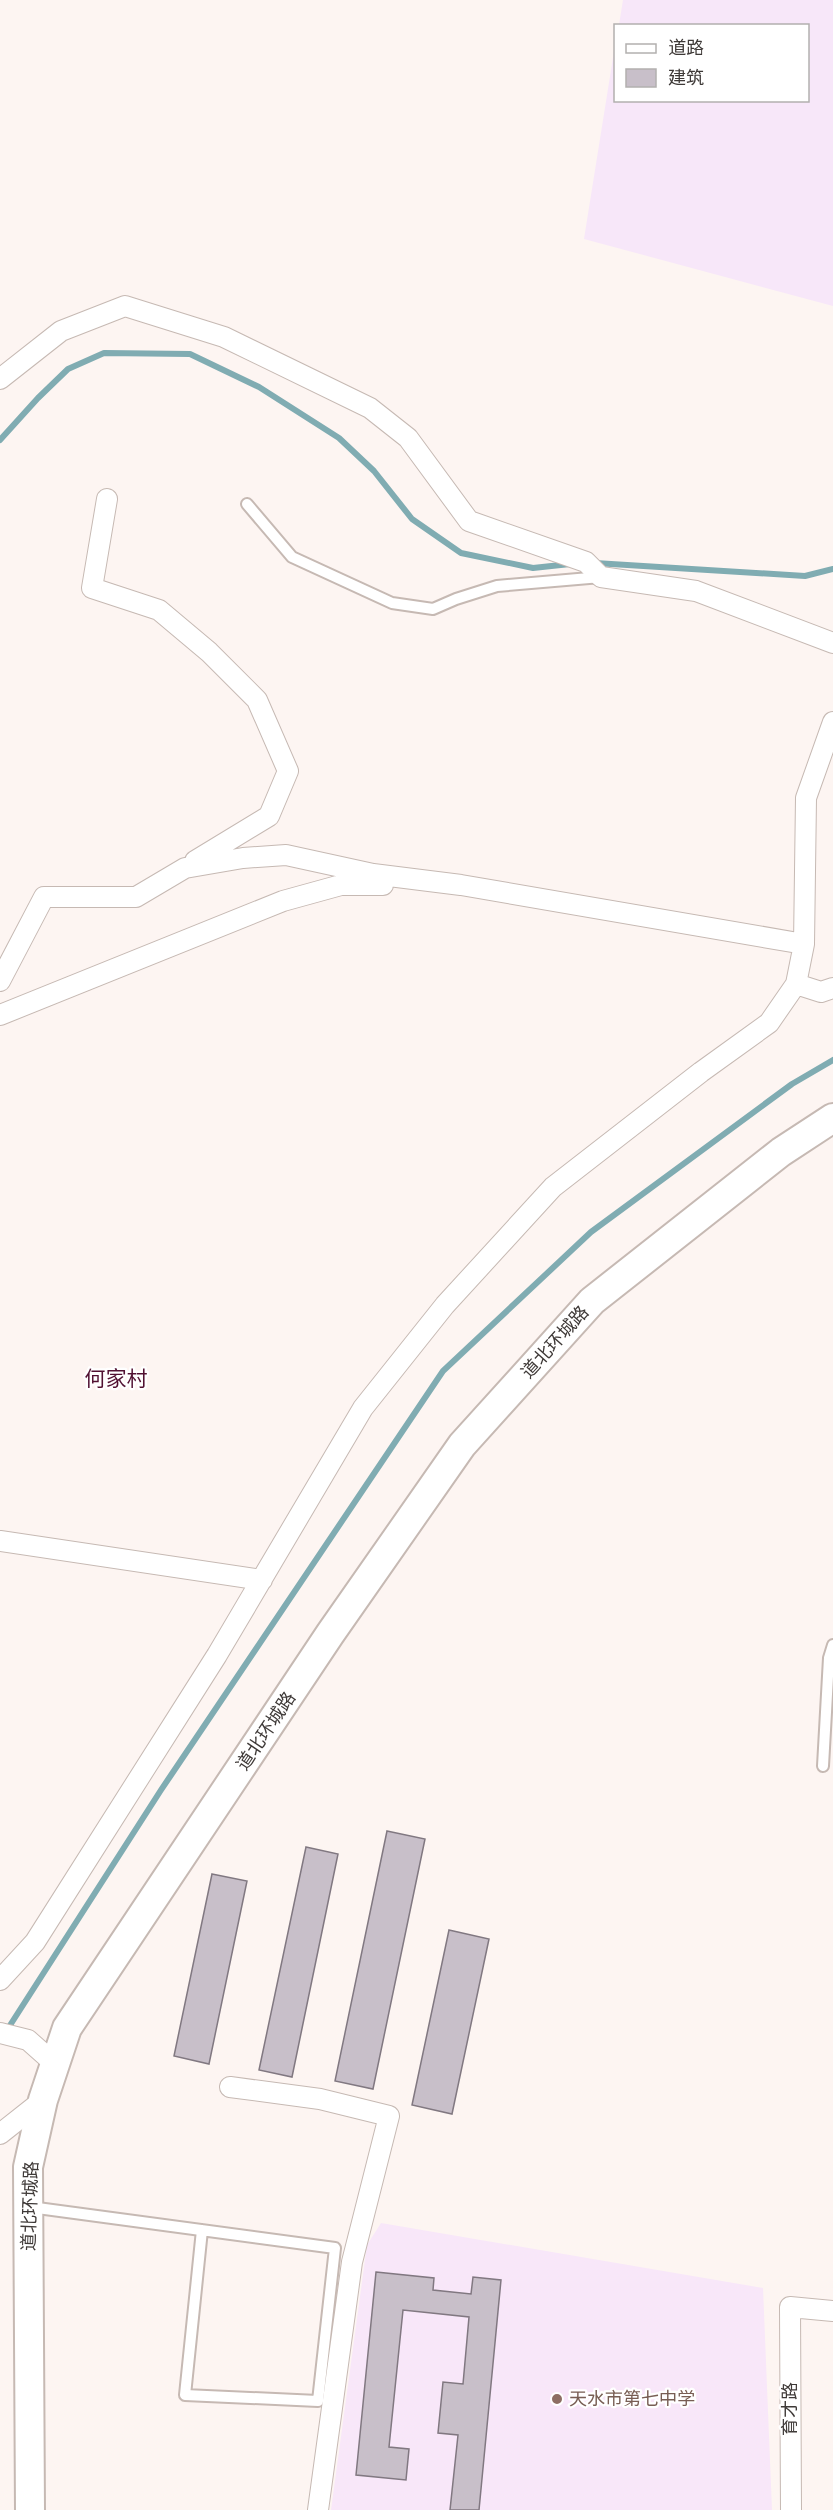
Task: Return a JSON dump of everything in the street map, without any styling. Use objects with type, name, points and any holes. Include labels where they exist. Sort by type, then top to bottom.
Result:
[{"type":"street","points":[[0,379],[61,331],[125,306],[224,337],[370,408],[408,438],[469,520],[586,562],[601,577],[696,591],[833,643]]},
{"type":"street","points":[[0,981],[44,897],[135,897],[269,816],[288,771],[257,700],[209,652],[159,610],[92,588],[107,499]]},
{"type":"street","points":[[0,1980],[35,1942],[217,1655],[363,1408],[445,1305],[553,1187],[700,1072],[769,1023],[796,984],[804,944],[806,798],[833,722]]},
{"type":"street","points":[[185,867],[243,858],[286,855],[373,874],[461,885],[804,944]]},
{"type":"street","points":[[0,1016],[282,901],[341,885],[461,885]]},
{"type":"street","points":[[796,984],[821,992],[833,988]]},
{"type":"street","name":"道北环城路","points":[[30,2510],[28,2167],[43,2100],[68,2028],[330,1634],[462,1445],[592,1301],[781,1152],[833,1118]]},
{"type":"street","points":[[0,1541],[262,1580]]},
{"type":"street","points":[[0,2033],[28,2040],[55,2064]]},
{"type":"street","points":[[230,2087],[320,2099],[389,2116],[352,2262],[318,2510]]},
{"type":"street","points":[[0,2134],[43,2100]]},
{"type":"street","name":"育才路","points":[[791,2510],[790,2307],[833,2312]]},
{"type":"lane","points":[[247,504],[292,557],[392,603],[433,609],[497,586],[601,577]]},
{"type":"lane","points":[[823,1766],[829,1658],[833,1645]]},
{"type":"lane","points":[[28,2206],[335,2248],[318,2401],[185,2395],[202,2230]]},
{"type":"shaded area","points":[[623,0],[833,0],[833,306],[584,239],[614,51],[614,102],[809,102],[809,24],[619,24]]},
{"type":"shaded area","name":"天水市第七中学","points":[[381,2223],[763,2288],[772,2510],[331,2510],[367,2245]]},
{"type":"building","points":[[387,1831],[425,1839],[373,2089],[335,2081]]},
{"type":"building","points":[[306,1847],[338,1854],[292,2077],[259,2070]]},
{"type":"building","points":[[212,1874],[247,1881],[209,2064],[174,2056]]},
{"type":"building","points":[[449,1930],[489,1939],[452,2114],[412,2105]]},
{"type":"building","points":[[376,2272],[434,2278],[433,2290],[471,2294],[473,2277],[501,2280],[479,2510],[450,2510],[458,2435],[438,2433],[443,2382],[463,2384],[469,2317],[403,2310],[389,2447],[409,2449],[406,2480],[356,2475]]},
{"type":"waterway","points":[[0,440],[68,369],[104,353],[190,354],[259,387],[339,438],[374,471],[412,519],[461,553],[533,568],[570,564]]},
{"type":"waterway","points":[[595,563],[805,576],[833,569]]},
{"type":"waterway","points":[[7,2030],[161,1790],[443,1371],[591,1232],[792,1084],[833,1060]]},
{"type":"place","name":"天水市第七中学","points":[[557,2399]]},
{"type":"district","name":"何家村","points":[[116,1379]]}]
